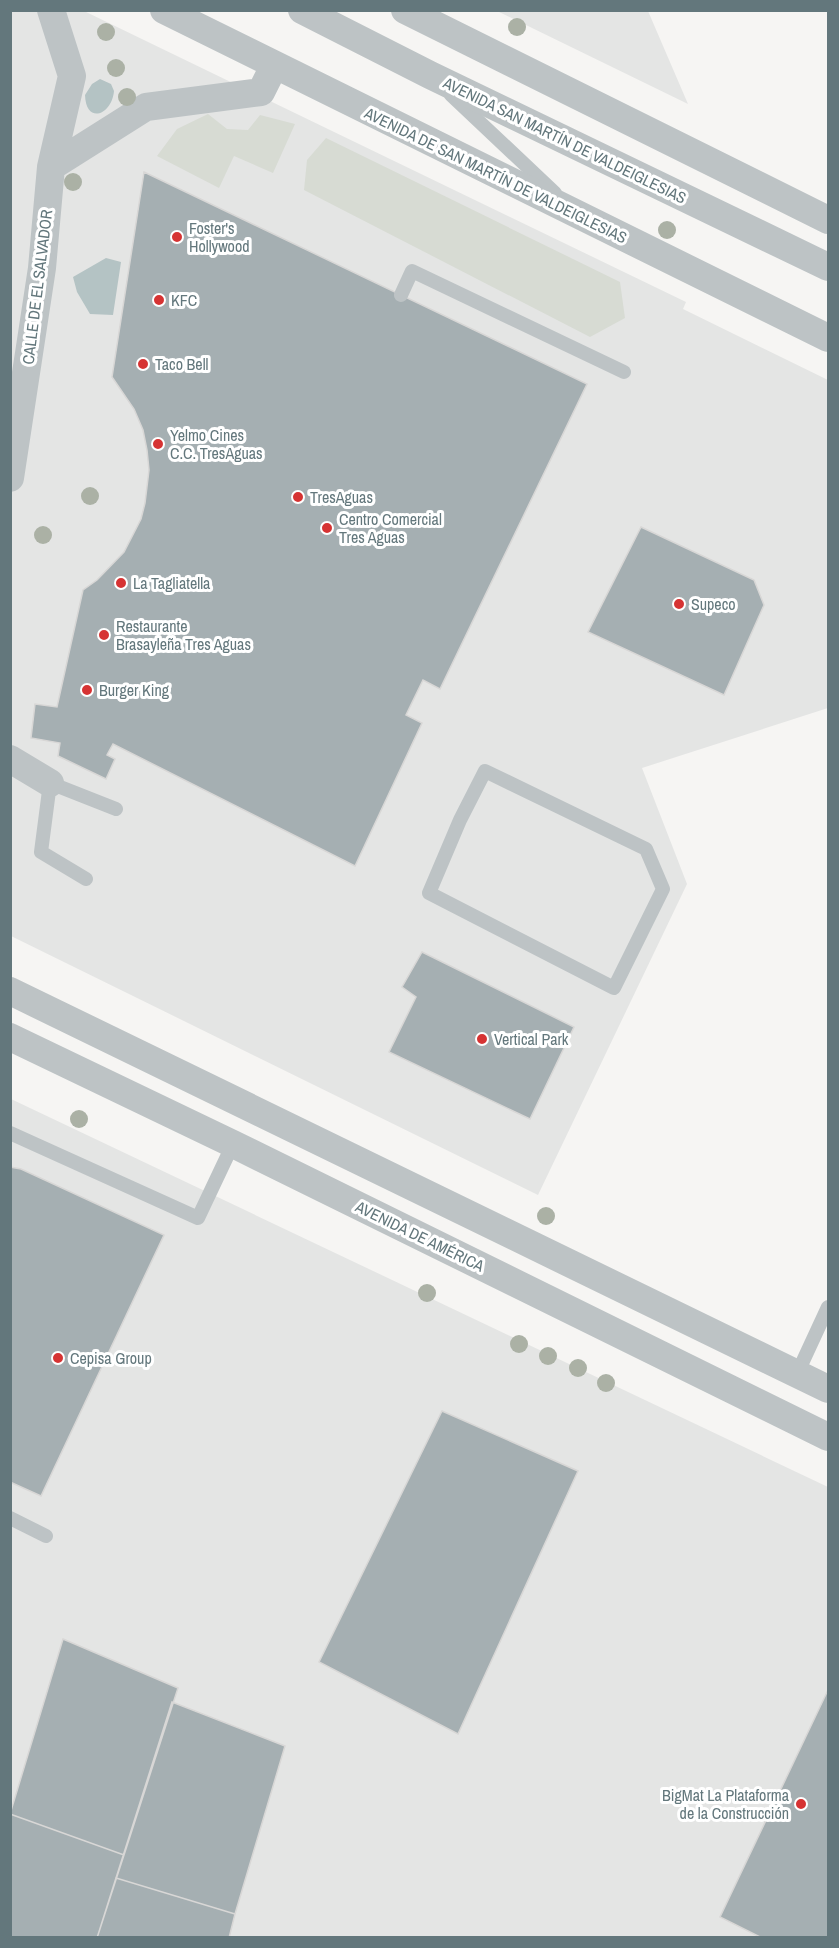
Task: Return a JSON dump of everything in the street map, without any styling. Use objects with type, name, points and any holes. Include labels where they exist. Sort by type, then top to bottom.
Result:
[{"type":"street","name":"CALLE DE EL SALVADOR","points":[[10,478],[42,268],[51,167],[72,76],[51,10]]},
{"type":"street","name":"AVENIDA DE SAN MARTÍN DE VALDEIGLESIAS","points":[[164,10],[828,338]]},
{"type":"street","name":"AVENIDA SAN MARTÍN DE VALDEIGLESIAS","points":[[302,10],[430,75],[828,267]]},
{"type":"street","points":[[405,10],[828,220]]},
{"type":"street","points":[[51,167],[146,107],[261,92],[274,66]]},
{"type":"street","points":[[10,759],[50,783]]},
{"type":"street","points":[[10,991],[828,1389]]},
{"type":"street","name":"AVENIDA DE AMÉRICA","points":[[10,1037],[233,1144],[828,1437]]},
{"type":"lane","points":[[430,75],[583,218]]},
{"type":"lane","points":[[401,295],[412,270],[624,372]]},
{"type":"lane","points":[[798,322],[828,327]]},
{"type":"lane","points":[[485,771],[646,849],[663,889],[614,988],[429,892],[460,820],[485,771]]},
{"type":"lane","points":[[86,879],[41,852],[50,783],[116,809]]},
{"type":"lane","points":[[10,1133],[198,1218],[233,1144]]},
{"type":"lane","points":[[797,1374],[828,1307]]},
{"type":"lane","points":[[10,1518],[46,1536]]},
{"type":"shaded area","name":"TresAguas","points":[[10,11],[84,11],[686,302],[683,309],[828,380],[828,708],[642,768],[687,884],[538,1195],[11,936]]},
{"type":"shaded area","points":[[497,11],[648,11],[688,104]]},
{"type":"shaded area","points":[[100,79],[111,84],[114,91],[109,106],[104,111],[94,113],[86,104],[85,95],[92,84]]},
{"type":"shaded area","points":[[208,114],[227,129],[248,130],[260,115],[295,124],[273,173],[234,156],[219,188],[157,156],[177,129]]},
{"type":"shaded area","points":[[326,138],[620,282],[625,318],[590,337],[304,190],[307,160]]},
{"type":"shaded area","points":[[106,258],[121,262],[113,315],[90,314],[77,292],[73,277]]},
{"type":"shaded area","points":[[11,1099],[828,1487],[828,1937],[11,1938]]},
{"type":"building","name":"Centro Comercial Tres Aguas","points":[[144,172],[587,384],[440,689],[423,680],[406,715],[422,723],[355,866],[113,744],[107,755],[115,759],[106,779],[58,756],[60,743],[31,738],[35,704],[57,707],[83,590],[97,580],[124,552],[141,519],[145,503],[149,470],[143,430],[134,409],[112,377]]},
{"type":"building","points":[[641,527],[754,580],[764,605],[724,695],[588,632]]},
{"type":"building","name":"Vertical Park","points":[[422,952],[574,1027],[530,1119],[389,1052],[416,997],[402,987]]},
{"type":"building","name":"Cepisa Group","points":[[10,1167],[21,1169],[164,1235],[41,1496],[10,1482]]},
{"type":"building","points":[[442,1411],[578,1471],[458,1734],[319,1662]]},
{"type":"building","points":[[63,1639],[178,1688],[124,1855],[10,1814]]},
{"type":"building","name":"BigMat La Plataforma de la Construcción","points":[[828,1690],[828,1938],[762,1938],[720,1917]]},
{"type":"building","points":[[172,1702],[285,1746],[235,1914],[116,1878]]},
{"type":"building","points":[[10,1814],[124,1855],[97,1938],[10,1938]]},
{"type":"building","points":[[116,1878],[235,1914],[229,1938],[97,1938]]},
{"type":"place","name":"Foster's Hollywood","points":[[177,237]]},
{"type":"place","name":"KFC","points":[[159,300]]},
{"type":"place","name":"Taco Bell","points":[[143,364]]},
{"type":"place","name":"Yelmo Cines C.C. TresAguas","points":[[158,444]]},
{"type":"place","name":"TresAguas","points":[[298,497]]},
{"type":"place","name":"Centro Comercial Tres Aguas","points":[[327,528]]},
{"type":"place","name":"La Tagliatella","points":[[121,583]]},
{"type":"place","name":"Supeco","points":[[679,604]]},
{"type":"place","name":"Restaurante Brasayleña Tres Aguas","points":[[104,635]]},
{"type":"place","name":"Burger King","points":[[87,690]]},
{"type":"place","name":"Vertical Park","points":[[482,1039]]},
{"type":"place","name":"Cepisa Group","points":[[58,1358]]},
{"type":"place","name":"BigMat La Plataforma de la Construcción","points":[[801,1804]]}]
